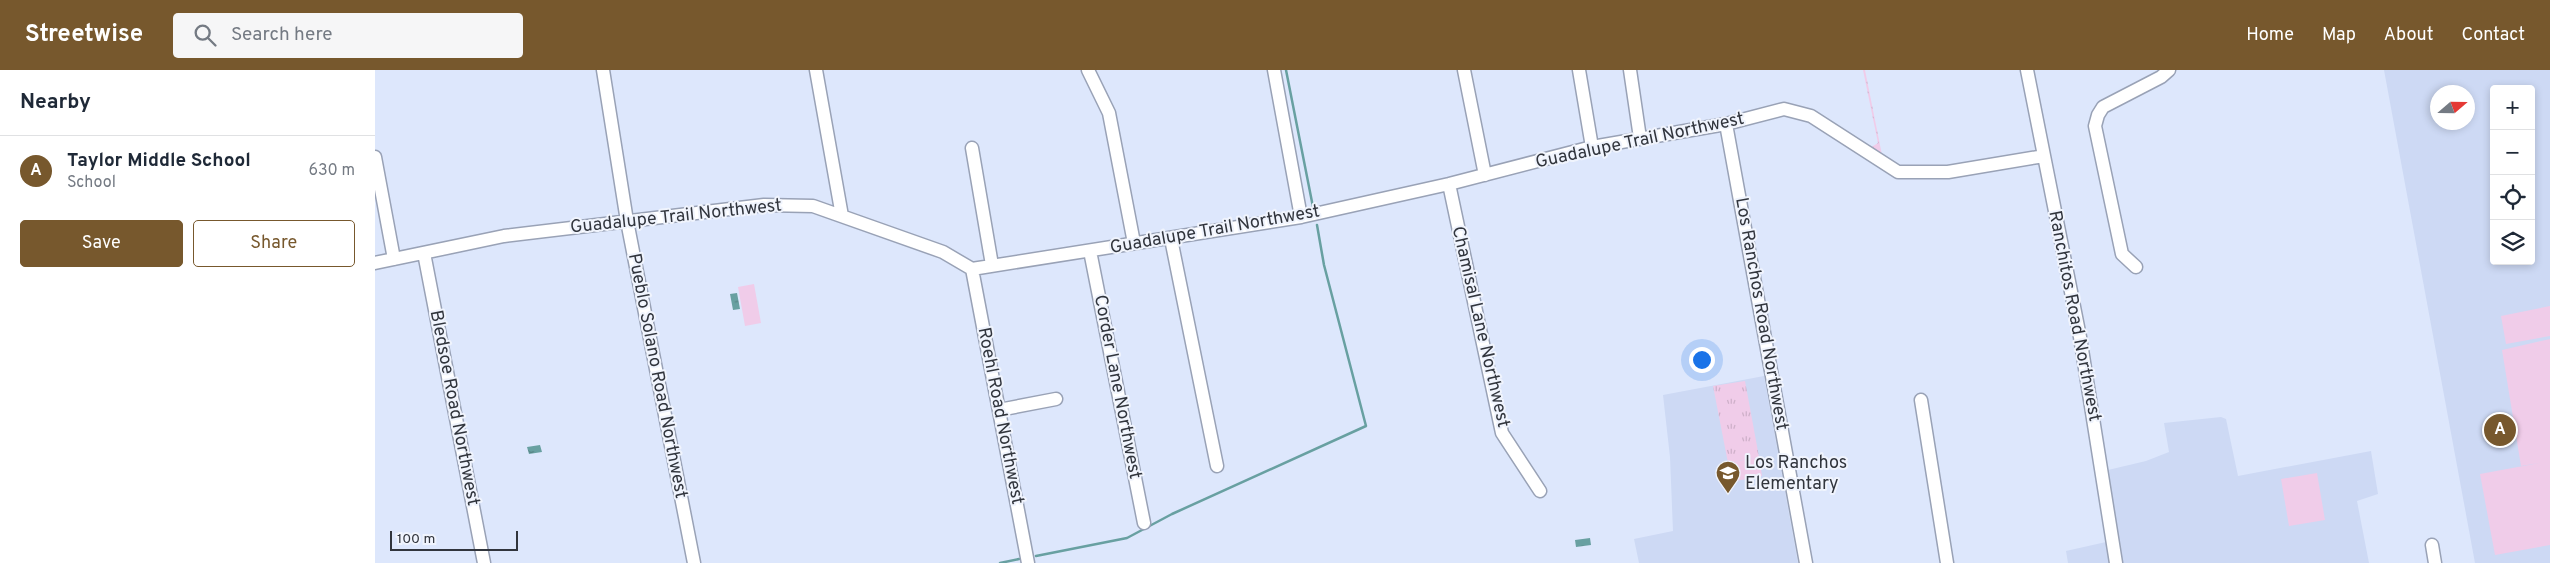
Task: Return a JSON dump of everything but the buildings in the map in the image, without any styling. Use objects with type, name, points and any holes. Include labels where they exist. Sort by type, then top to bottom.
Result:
[{"type":"street","name":"Pueblo Solano Road Northwest","points":[[603,70],[627,221],[694,563]]},
{"type":"street","points":[[816,70],[842,216]]},
{"type":"street","points":[[1088,70],[1109,113],[1134,243]]},
{"type":"street","points":[[1274,70],[1301,217]]},
{"type":"street","points":[[1464,70],[1485,175]]},
{"type":"street","points":[[1579,70],[1592,146]]},
{"type":"street","points":[[1630,70],[1640,138]]},
{"type":"street","name":"Ranchitos Road Northwest","points":[[2027,70],[2080,337],[2117,563]]},
{"type":"street","points":[[2136,267],[2122,254],[2095,126],[2103,107],[2161,77],[2169,70]]},
{"type":"street","name":"Guadalupe Trail Northwest","points":[[375,263],[504,236],[764,205],[813,206],[943,252],[973,269],[1301,217],[1449,184],[1592,146],[1726,124],[1784,109],[1811,116],[1899,172],[1948,172],[2044,156]]},
{"type":"street","name":"Los Ranchos Road Northwest","points":[[1726,124],[1806,563]]},
{"type":"street","points":[[972,148],[992,265]]},
{"type":"street","points":[[375,157],[394,259]]},
{"type":"street","name":"Chamisal Lane Northwest","points":[[1449,184],[1502,433],[1540,491]]},
{"type":"street","points":[[1171,239],[1217,466]]},
{"type":"street","name":"Corder Lane Northwest","points":[[1090,251],[1144,523]]},
{"type":"street","name":"Bledsoe Road Northwest","points":[[424,253],[484,563]]},
{"type":"street","name":"Roehl Road Northwest","points":[[973,269],[1028,563]]},
{"type":"street","points":[[999,410],[1056,399]]},
{"type":"street","points":[[1921,400],[1947,563]]},
{"type":"street","points":[[2432,545],[2435,563]]},
{"type":"shaded area","points":[[2384,70],[2550,70],[2550,563],[2475,563]]},
{"type":"shaded area","name":"Los Ranchos Elementary","points":[[1764,376],[1798,563],[1639,563],[1634,539],[1673,531],[1670,457],[1663,395]]},
{"type":"shaded area","points":[[2221,417],[2226,419],[2238,476],[2371,451],[2378,494],[2357,501],[2369,563],[2122,563],[2108,470],[2146,461],[2169,452],[2164,423]]},
{"type":"shaded area","points":[[2106,542],[2110,563],[2068,563],[2066,551]]},
{"type":"green space","points":[[1863,70],[1865,70],[1883,160],[1870,148],[1878,143]]},
{"type":"green space","points":[[754,284],[761,323],[745,326],[738,287]]},
{"type":"green space","points":[[2550,306],[2550,336],[2506,344],[2501,316]]},
{"type":"green space","points":[[2550,339],[2550,461],[2521,466],[2502,350]]},
{"type":"green space","points":[[1745,381],[1759,457],[1728,463],[1713,386]]},
{"type":"green space","points":[[1759,457],[1762,476],[1731,482],[1728,463]]},
{"type":"green space","points":[[2550,461],[2550,545],[2495,555],[2480,474]]},
{"type":"green space","points":[[2317,473],[2325,520],[2289,526],[2281,479]]},
{"type":"water","points":[[737,293],[740,309],[733,310],[730,294]]},
{"type":"water","points":[[540,445],[542,452],[529,454],[527,447]]},
{"type":"water","points":[[1590,538],[1591,545],[1576,547],[1575,540]]},
{"type":"waterway","points":[[1286,70],[1313,207]]},
{"type":"waterway","points":[[1036,556],[1127,538],[1172,514],[1366,426],[1324,265],[1317,225]]},
{"type":"waterway","points":[[1000,563],[1019,559]]},
{"type":"place","name":"Taylor Middle School","points":[[2500,430]]},
{"type":"place","name":"Los Ranchos Elementary","points":[[1728,494]]}]
